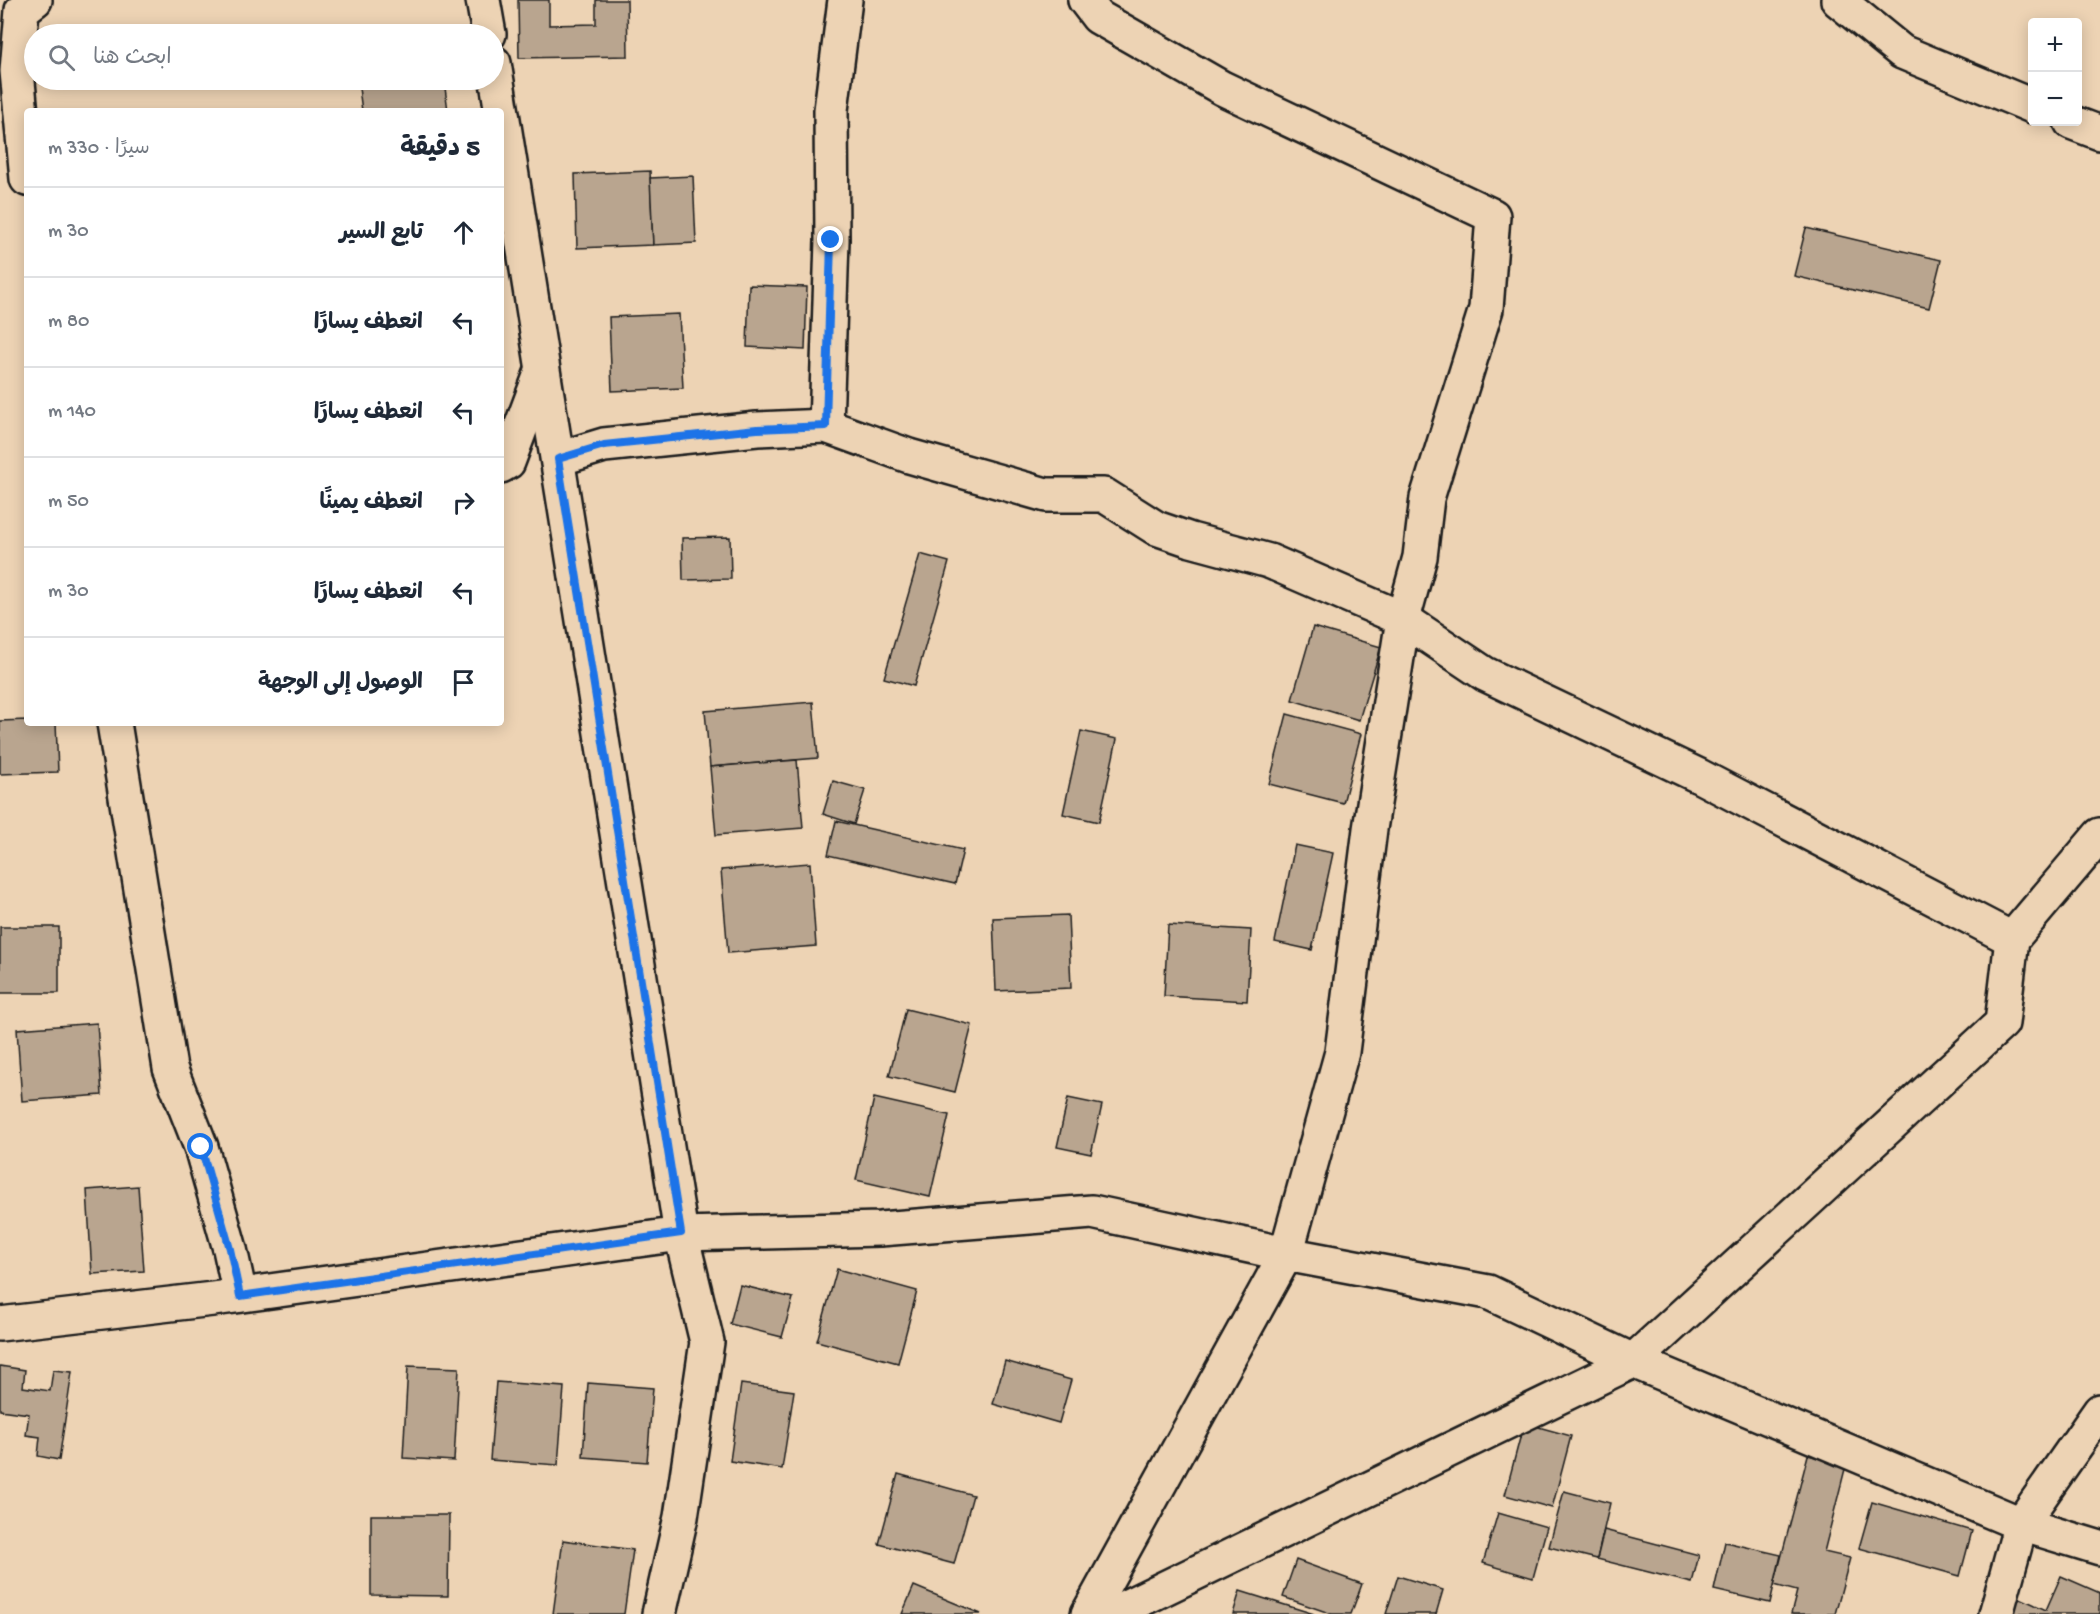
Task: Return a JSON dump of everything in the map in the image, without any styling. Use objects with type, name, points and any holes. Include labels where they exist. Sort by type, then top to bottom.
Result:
[{"type":"street","points":[[24,147],[17,71],[22,10],[35,0]]},
{"type":"street","points":[[483,0],[487,24]]},
{"type":"street","points":[[826,426],[831,240],[831,110],[845,0]]},
{"type":"street","points":[[1085,0],[1098,18],[1222,88],[1493,216],[1486,309],[1427,498],[1420,557],[1403,619],[1370,829],[1342,1052],[1286,1254],[1088,1614]]},
{"type":"street","points":[[1838,0],[1902,52],[2028,104]]},
{"type":"street","points":[[498,90],[501,108]]},
{"type":"street","points":[[504,125],[681,1233],[707,1342],[681,1517],[659,1614]]},
{"type":"street","points":[[2082,126],[2100,133]]},
{"type":"street","points":[[504,464],[508,462],[543,369]]},
{"type":"street","points":[[558,459],[604,445],[757,429],[826,426],[909,456],[1047,495],[1104,495],[1156,528],[1269,561],[1403,619],[1485,674],[1699,776],[2012,939]]},
{"type":"street","points":[[114,726],[170,1068],[201,1147],[230,1249],[240,1296]]},
{"type":"street","points":[[1111,1614],[1634,1361],[2002,1023],[2012,939],[2100,835]]},
{"type":"street","points":[[0,1324],[240,1296],[681,1233],[880,1229],[1092,1212],[1286,1254],[1488,1292],[1634,1361],[2021,1524],[2100,1548]]},
{"type":"street","points":[[1996,1614],[2021,1524],[2100,1411]]},
{"type":"building","points":[[518,0],[549,0],[549,25],[596,24],[596,0],[627,0],[628,56],[519,58]]},
{"type":"building","points":[[359,90],[445,90],[448,108],[362,108]]},
{"type":"building","points":[[650,171],[653,245],[577,248],[575,174]]},
{"type":"building","points":[[693,176],[696,243],[653,245],[650,178]]},
{"type":"building","points":[[1806,228],[1941,260],[1929,308],[1794,276]]},
{"type":"building","points":[[749,285],[807,287],[805,350],[747,347]]},
{"type":"building","points":[[679,314],[683,388],[612,391],[609,317]]},
{"type":"building","points":[[730,537],[731,579],[683,580],[682,538]]},
{"type":"building","points":[[920,554],[949,562],[914,686],[884,678]]},
{"type":"building","points":[[1313,627],[1381,647],[1359,720],[1292,700]]},
{"type":"building","points":[[813,702],[818,758],[710,767],[705,711]]},
{"type":"building","points":[[1287,714],[1361,734],[1343,803],[1269,784]]},
{"type":"building","points":[[24,720],[24,726],[56,726],[58,772],[0,774],[0,721]]},
{"type":"building","points":[[1081,731],[1117,739],[1099,822],[1063,814]]},
{"type":"building","points":[[797,760],[803,828],[716,835],[710,767]]},
{"type":"building","points":[[833,781],[865,790],[854,824],[823,814]]},
{"type":"building","points":[[836,821],[963,850],[955,884],[828,855]]},
{"type":"building","points":[[1295,845],[1333,853],[1312,950],[1275,942]]},
{"type":"building","points":[[810,863],[816,946],[728,953],[721,870]]},
{"type":"building","points":[[1068,915],[1071,988],[996,991],[993,918]]},
{"type":"building","points":[[1168,925],[1251,930],[1247,1001],[1164,996]]},
{"type":"building","points":[[0,927],[59,927],[59,993],[0,993]]},
{"type":"building","points":[[906,1009],[972,1025],[955,1092],[889,1076]]},
{"type":"building","points":[[97,1023],[102,1095],[22,1101],[17,1029]]},
{"type":"building","points":[[874,1098],[949,1115],[930,1197],[856,1180]]},
{"type":"building","points":[[1068,1098],[1102,1105],[1091,1154],[1057,1147]]},
{"type":"building","points":[[138,1186],[144,1271],[92,1274],[87,1190]]},
{"type":"building","points":[[837,1269],[917,1291],[898,1363],[817,1341]]},
{"type":"building","points":[[740,1285],[793,1298],[782,1337],[730,1324]]},
{"type":"building","points":[[1005,1361],[1071,1380],[1059,1423],[993,1404]]},
{"type":"building","points":[[0,1366],[25,1370],[23,1387],[50,1391],[53,1370],[72,1372],[59,1460],[38,1456],[40,1437],[26,1435],[29,1414],[0,1410]]},
{"type":"building","points":[[408,1366],[459,1368],[454,1461],[403,1458]]},
{"type":"building","points":[[496,1382],[564,1387],[558,1465],[490,1460]]},
{"type":"building","points":[[588,1383],[653,1388],[647,1462],[583,1457]]},
{"type":"building","points":[[741,1384],[794,1391],[782,1469],[730,1461]]},
{"type":"building","points":[[1524,1423],[1571,1436],[1552,1508],[1505,1495]]},
{"type":"building","points":[[1808,1455],[1846,1465],[1824,1552],[1850,1558],[1835,1614],[1791,1614],[1797,1591],[1774,1585]]},
{"type":"building","points":[[898,1474],[973,1495],[954,1564],[879,1544]]},
{"type":"building","points":[[1564,1491],[1610,1503],[1597,1559],[1549,1547]]},
{"type":"building","points":[[1872,1502],[1972,1531],[1960,1576],[1859,1548]]},
{"type":"building","points":[[1498,1513],[1547,1527],[1533,1578],[1483,1563]]},
{"type":"building","points":[[371,1515],[449,1515],[448,1596],[371,1595]]},
{"type":"building","points":[[1604,1530],[1699,1555],[1692,1583],[1597,1559]]},
{"type":"building","points":[[563,1540],[633,1550],[624,1614],[553,1614]]},
{"type":"building","points":[[1725,1542],[1781,1555],[1770,1603],[1714,1590]]},
{"type":"building","points":[[1296,1560],[1362,1584],[1351,1614],[1332,1614],[1283,1597]]},
{"type":"building","points":[[1398,1576],[1443,1590],[1436,1614],[1386,1614]]},
{"type":"building","points":[[2061,1576],[2100,1593],[2100,1614],[2010,1614],[2018,1597],[2046,1610]]},
{"type":"building","points":[[914,1586],[981,1614],[902,1614]]},
{"type":"building","points":[[1240,1591],[1314,1614],[1233,1614]]},
{"type":"route","points":[[201,1147],[230,1249],[240,1296],[681,1233],[558,459],[604,445],[757,429],[826,426],[825,393],[831,240]]}]
